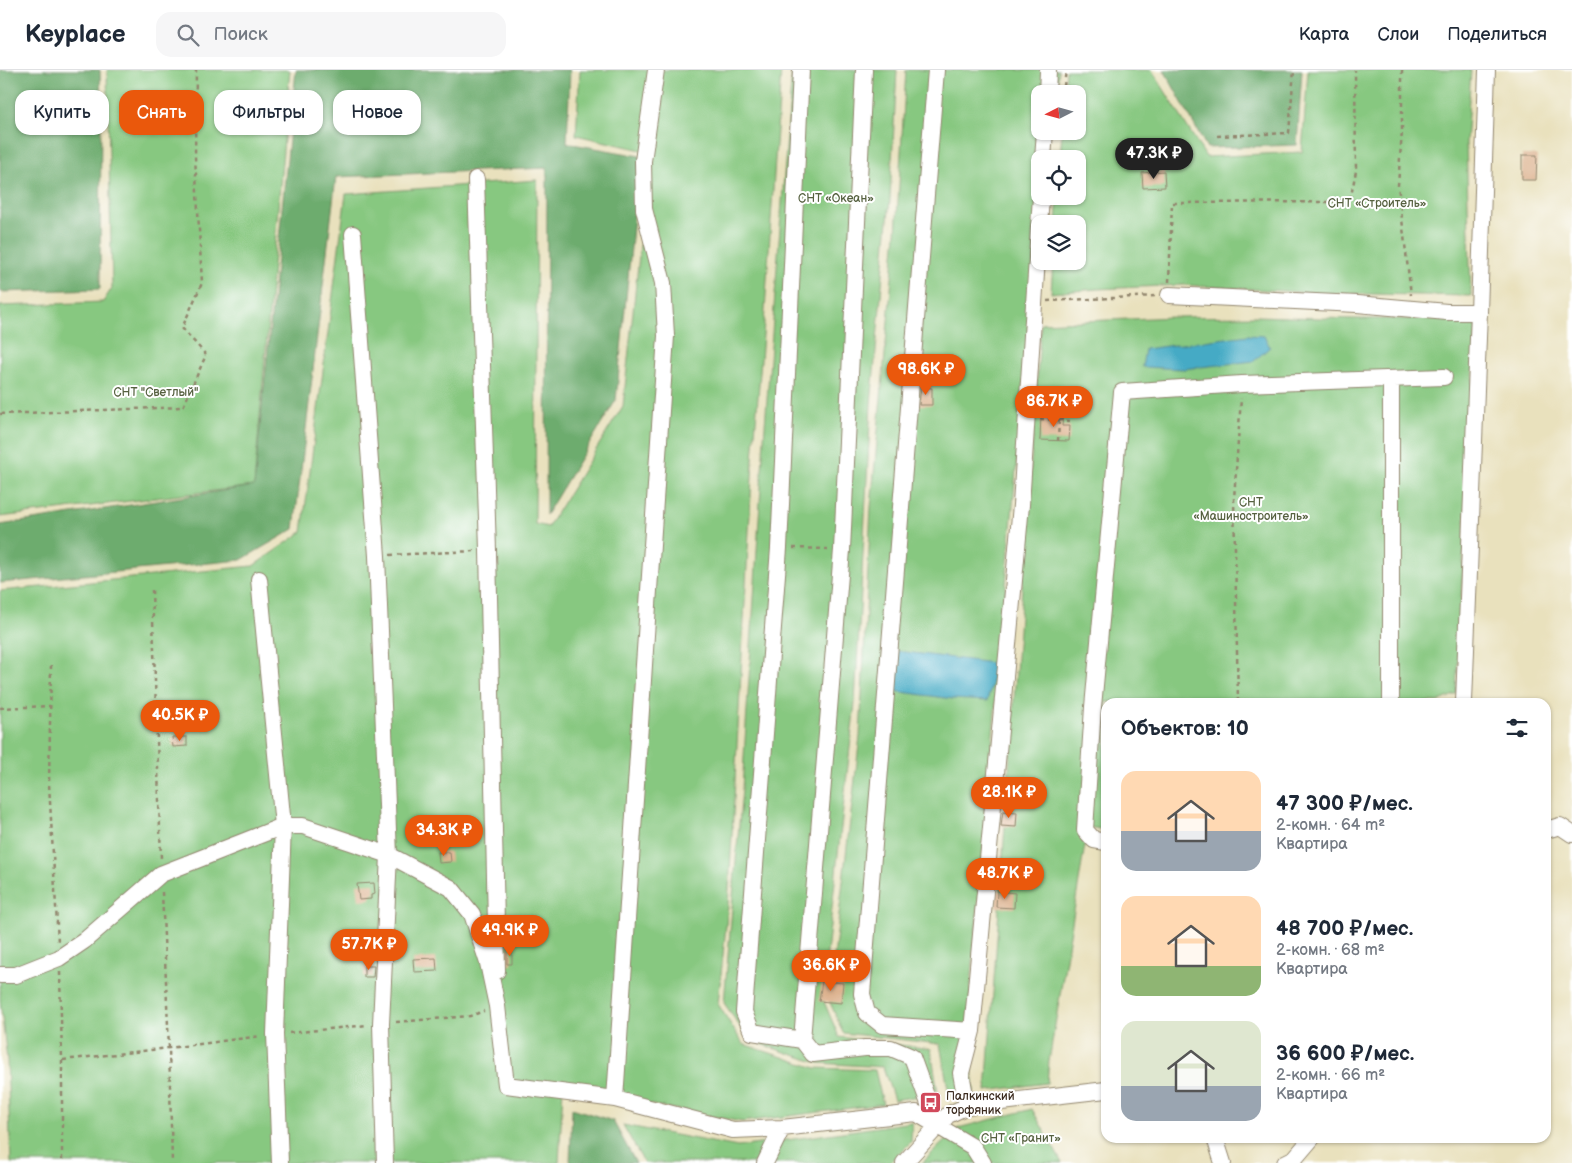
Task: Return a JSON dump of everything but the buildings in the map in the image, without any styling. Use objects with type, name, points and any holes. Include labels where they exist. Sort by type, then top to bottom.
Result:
[{"type":"street","points":[[615,1099],[666,336],[662,283],[644,209],[643,161],[656,70]]},
{"type":"street","points":[[801,70],[779,548],[744,1012],[752,1032],[802,1040],[813,1054],[865,1048],[891,1048],[912,1056],[938,1126]]},
{"type":"street","points":[[802,1040],[842,550],[864,70]]},
{"type":"street","points":[[936,70],[862,994],[867,1013],[882,1025],[972,1031]]},
{"type":"street","points":[[1047,85],[1048,70]]},
{"type":"street","points":[[1463,698],[1479,312],[1486,70]]},
{"type":"street","points":[[476,179],[488,550],[497,1006]]},
{"type":"street","points":[[967,1106],[961,1073],[972,1031],[1021,505],[1040,205]]},
{"type":"street","points":[[353,234],[377,556],[389,855],[381,1024],[385,1163]]},
{"type":"street","points":[[1169,295],[1412,308],[1447,312],[1479,312]]},
{"type":"street","points":[[1101,841],[1094,840],[1085,830],[1093,707],[1122,392],[1242,384],[1444,377]]},
{"type":"street","points":[[1391,379],[1391,698]]},
{"type":"street","points":[[259,579],[283,826],[275,1034],[280,1163]]},
{"type":"street","points":[[0,975],[16,975],[60,958],[84,941],[161,874],[283,826],[303,826],[389,855],[451,888],[472,914],[488,963],[497,1006],[506,1085],[615,1099],[733,1130],[782,1128],[916,1112],[973,1147],[982,1163]]},
{"type":"street","points":[[1551,829],[1560,826],[1572,834]]},
{"type":"street","points":[[904,1163],[948,1115],[967,1106],[1101,1091]]},
{"type":"street","points":[[765,1163],[782,1128]]},
{"type":"street","points":[[1217,1143],[1224,1163]]},
{"type":"street","points":[[1285,1163],[1295,1158],[1308,1143]]},
{"type":"path","points":[[0,414],[182,407],[206,355],[182,328],[202,284],[195,157],[196,70]]},
{"type":"path","points":[[1064,85],[1066,70]]},
{"type":"path","points":[[1217,136],[1289,132],[1294,70]]},
{"type":"path","points":[[1048,294],[1047,302],[1169,295],[1172,202],[1337,202],[1350,196],[1356,171],[1355,70]]},
{"type":"path","points":[[1402,70],[1402,131],[1398,186],[1412,308]]},
{"type":"path","points":[[1238,698],[1234,499],[1242,384]]},
{"type":"path","points":[[1058,441],[1059,388]]},
{"type":"path","points":[[1033,418],[1070,421]]},
{"type":"path","points":[[779,548],[842,550]]},
{"type":"path","points":[[377,556],[488,550]]},
{"type":"path","points":[[51,665],[49,784],[60,958],[62,1163]]},
{"type":"path","points":[[0,708],[50,706]]},
{"type":"green space","points":[[0,70],[100,70],[100,90],[15,90],[15,135],[101,135],[100,289],[0,292]]},
{"type":"green space","name":"СНТ \"Светлый\"","points":[[107,70],[290,70],[288,90],[214,90],[214,135],[284,135],[254,486],[0,517],[0,306],[103,302],[112,288],[109,90],[107,90]]},
{"type":"green space","points":[[296,70],[570,70],[567,143],[640,156],[616,400],[546,515],[547,168],[336,177],[294,529],[241,560],[0,583],[0,525],[254,486],[289,135],[323,135],[323,90],[294,90]]},
{"type":"green space","points":[[580,70],[781,70],[753,459],[728,906],[718,1004],[743,1044],[816,1068],[875,1070],[883,1104],[742,1122],[563,1088],[559,1163],[11,1163],[7,1060],[0,1001],[0,591],[253,566],[302,532],[346,194],[537,180],[535,524],[548,527],[623,406],[650,152],[576,135]]},
{"type":"green space","name":"СНТ «Океан»","points":[[792,70],[897,70],[890,199],[871,404],[855,703],[822,997],[839,1037],[931,1049],[938,1093],[894,1100],[883,1067],[818,1063],[749,1040],[724,1003],[742,789],[764,439]]},
{"type":"green space","points":[[906,70],[1059,70],[1057,85],[1031,85],[1031,140],[1040,140],[1040,150],[1031,150],[1031,205],[1039,205],[1038,215],[1031,215],[1031,270],[1034,270],[968,1020],[974,1092],[949,1094],[940,1044],[843,1033],[829,1000],[860,736],[871,507],[896,234]]},
{"type":"green space","name":"СНТ «Строитель»","points":[[1066,70],[1152,70],[1206,157],[1302,152],[1308,70],[1471,70],[1466,143],[1471,296],[1316,293],[1184,285],[1051,293],[1052,270],[1086,270],[1086,215],[1057,215],[1057,205],[1086,205],[1086,150],[1061,150],[1061,140],[1086,140],[1086,85],[1065,85]]},
{"type":"green space","points":[[1164,70],[1302,70],[1297,145],[1207,148]]},
{"type":"green space","name":"СНТ «Машиностроитель»","points":[[1255,316],[1353,319],[1459,319],[1476,322],[1456,694],[1447,698],[1101,698],[1101,829],[1088,827],[1049,1061],[1047,1083],[986,1091],[1041,323],[1173,317]]},
{"type":"green space","points":[[572,1108],[613,1121],[636,1163],[570,1163]]},
{"type":"green space","name":"СНТ «Гранит»","points":[[1032,1109],[1062,1163],[922,1163],[958,1128]]},
{"type":"green space","points":[[912,1122],[911,1142],[889,1163],[644,1163],[623,1125],[738,1147]]},
{"type":"water","points":[[1248,335],[1264,336],[1270,347],[1254,361],[1183,369],[1142,367],[1145,349]]},
{"type":"water","points":[[897,651],[993,663],[992,684],[987,701],[953,699],[893,691]]},
{"type":"place","name":"Палкинский торфяник","points":[[930,1103]]}]
